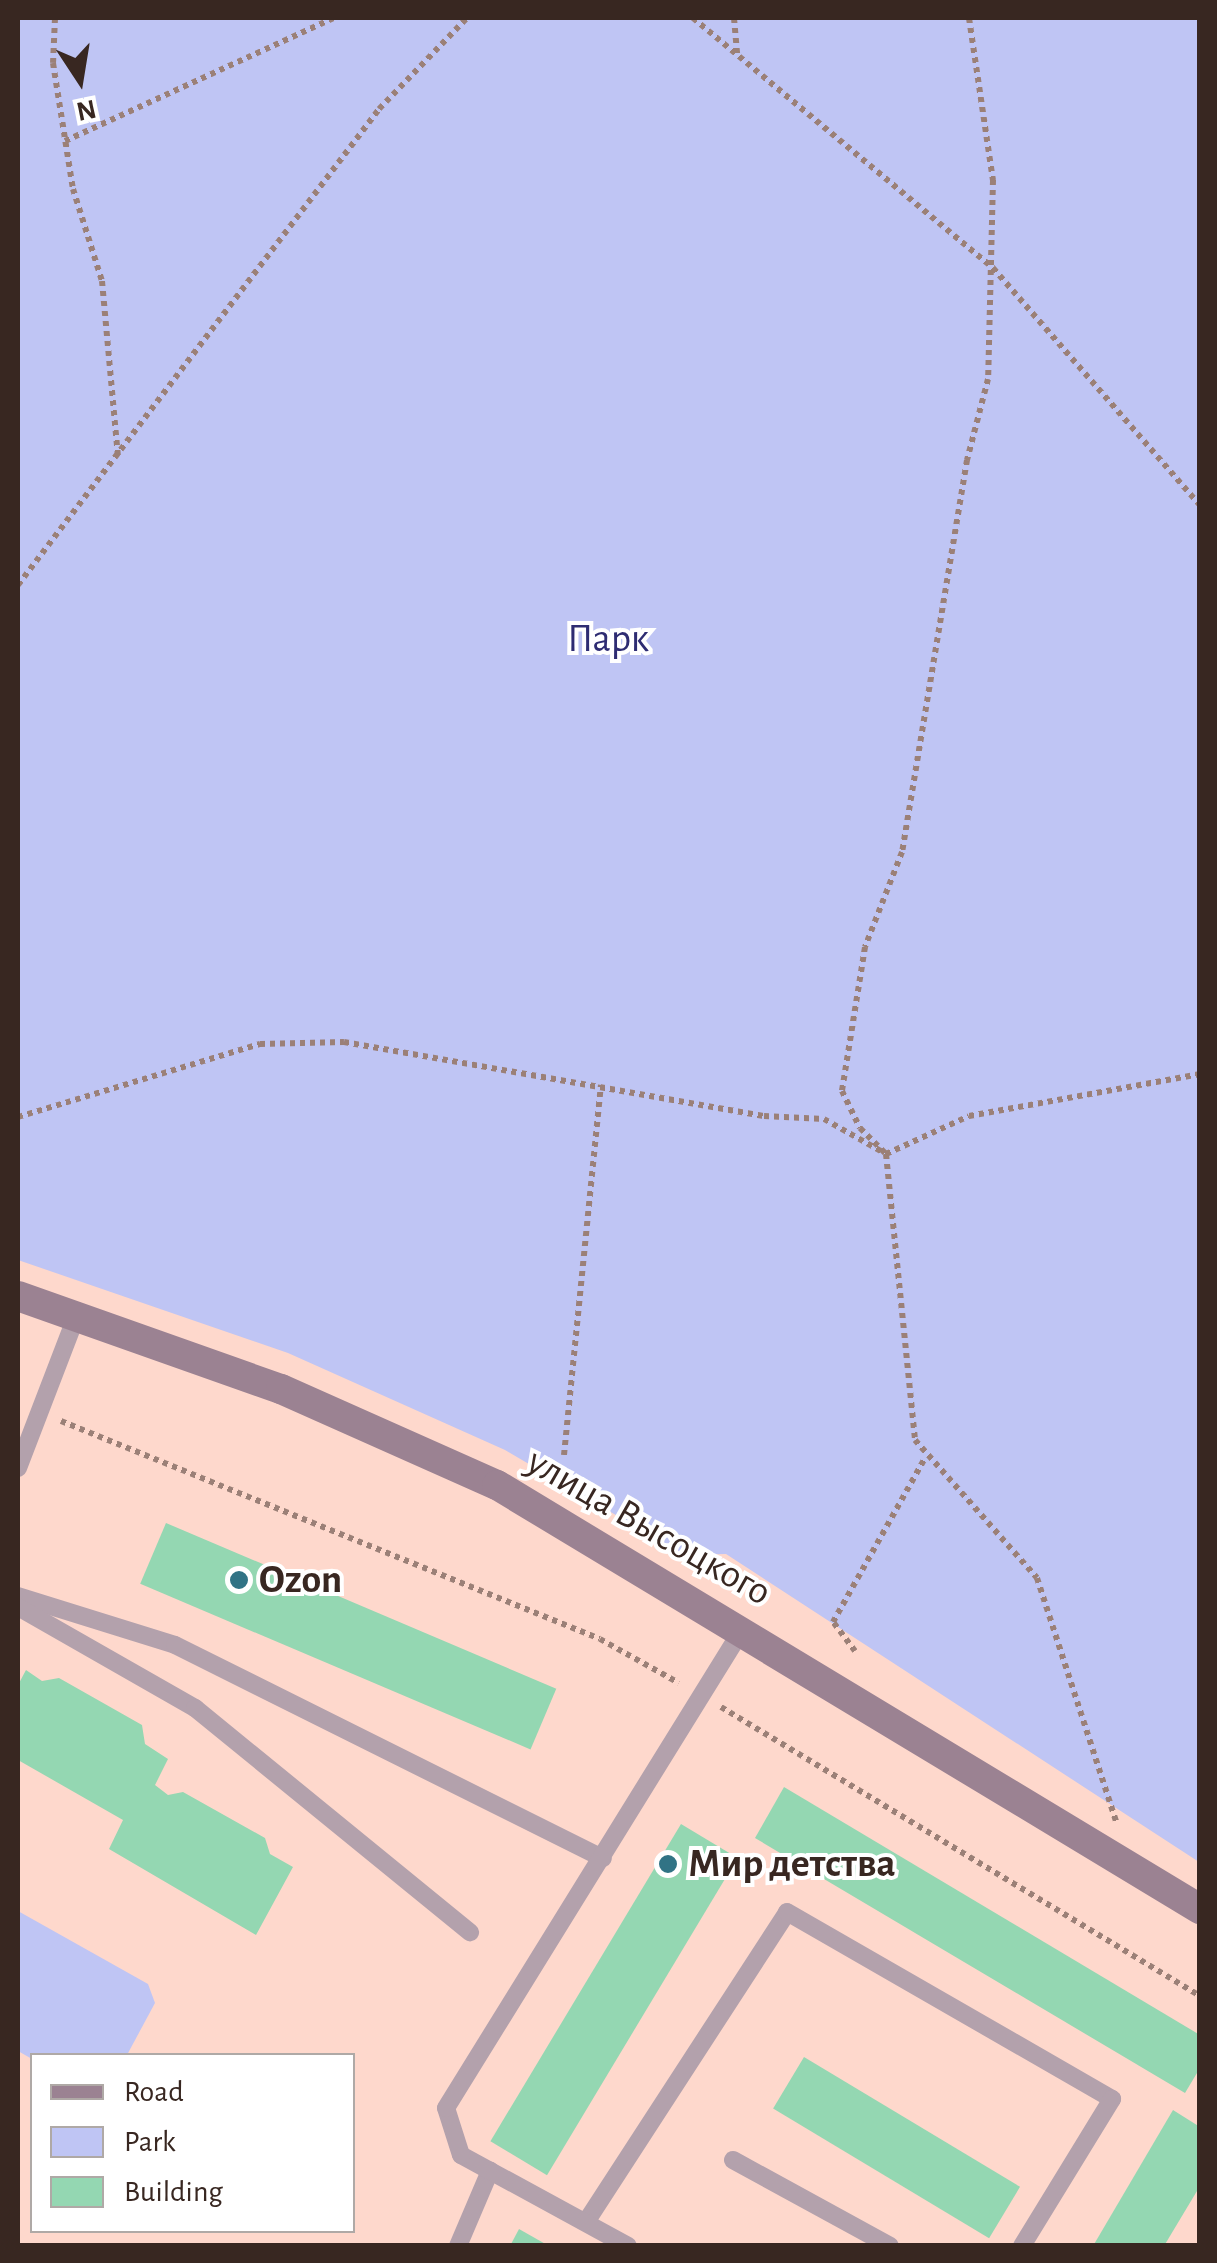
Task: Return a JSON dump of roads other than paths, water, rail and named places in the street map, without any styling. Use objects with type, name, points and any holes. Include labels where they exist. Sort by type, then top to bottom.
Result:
[{"type":"street","name":"улица Высоцкого","points":[[18,1296],[281,1389],[496,1485],[743,1628],[1200,1909]]},
{"type":"lane","points":[[18,1468],[77,1314]]},
{"type":"lane","points":[[18,1596],[175,1645],[603,1858]]},
{"type":"lane","points":[[18,1607],[195,1708],[470,1932]]},
{"type":"lane","points":[[628,2246],[462,2155],[446,2108],[743,1628]]},
{"type":"lane","points":[[586,2222],[787,1912],[1112,2099],[1022,2246]]},
{"type":"lane","points":[[733,2160],[890,2246]]},
{"type":"lane","points":[[458,2246],[490,2171]]},
{"type":"place","name":"Ozon","points":[[239,1580]]},
{"type":"place","name":"Мир детства","points":[[668,1864]]},
{"type":"park label","name":"Парк","points":[[608,639]]}]
